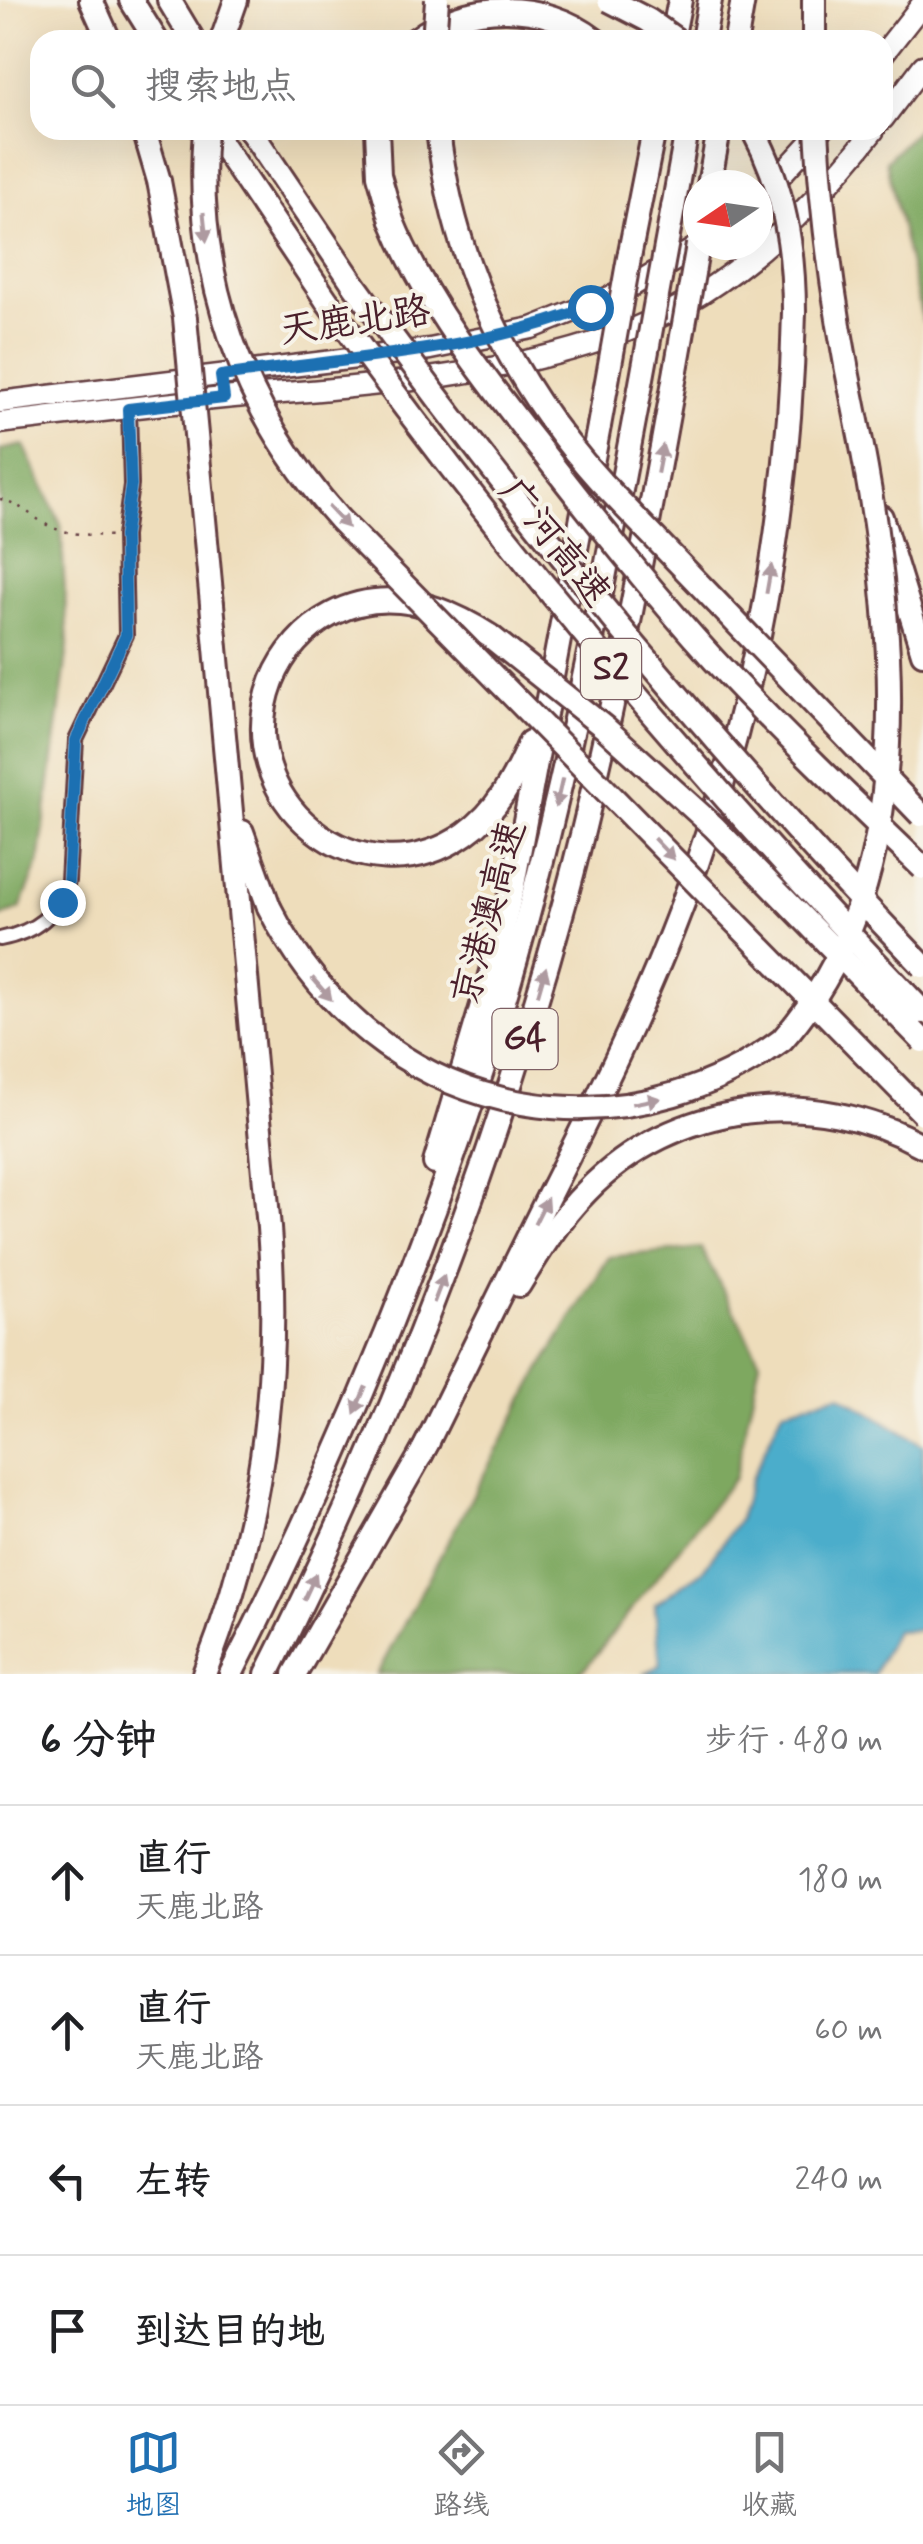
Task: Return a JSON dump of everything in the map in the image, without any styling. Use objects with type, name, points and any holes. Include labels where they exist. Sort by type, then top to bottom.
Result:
[{"type":"highway","points":[[90,0],[104,30]]},
{"type":"highway","points":[[132,0],[150,30]]},
{"type":"highway","points":[[168,0],[187,30]]},
{"type":"highway","points":[[226,30],[236,0]]},
{"type":"highway","points":[[434,30],[436,0]]},
{"type":"highway","points":[[608,0],[661,30]]},
{"type":"highway","points":[[676,30],[680,0]]},
{"type":"highway","points":[[705,30],[710,0]]},
{"type":"highway","points":[[738,30],[743,0]]},
{"type":"highway","points":[[814,0],[814,30]]},
{"type":"highway","points":[[430,30],[452,14],[501,3],[551,12],[582,30]]},
{"type":"highway","points":[[147,140],[184,318],[273,1274],[270,1414],[246,1551],[204,1674]]},
{"type":"highway","points":[[208,140],[204,220],[223,319],[246,381],[296,468],[339,519],[923,1113]]},
{"type":"highway","name":"广河高速","points":[[216,140],[380,375],[524,564],[736,813],[923,1012]]},
{"type":"highway","name":"广河高速","points":[[257,140],[416,371],[549,544],[760,792],[923,966]]},
{"type":"highway","points":[[377,140],[379,174],[392,222],[420,278],[464,345],[609,538],[912,871]]},
{"type":"highway","points":[[440,140],[455,223],[479,294],[512,362],[552,425],[600,482],[923,818]]},
{"type":"highway","points":[[635,140],[636,217]]},
{"type":"highway","points":[[387,1334],[411,1232],[492,976],[524,830],[652,140]]},
{"type":"highway","name":"京港澳高速","points":[[231,1674],[313,1506],[387,1334],[482,1070],[534,890],[578,708],[685,140]]},
{"type":"highway","points":[[712,170],[717,140]]},
{"type":"highway","points":[[421,1455],[632,1025],[677,918],[705,838],[742,710],[770,579],[788,446],[794,312],[793,259],[784,208],[758,140]]},
{"type":"highway","points":[[820,140],[832,277],[912,692]]},
{"type":"highway","name":"京港澳高速","points":[[267,1674],[342,1520],[416,1347],[512,1080],[588,807],[696,260]]},
{"type":"highway","points":[[855,411],[888,544],[923,652]]},
{"type":"highway","points":[[545,701],[517,771],[500,799],[478,824],[450,843],[419,855],[369,856],[322,838],[296,816],[270,773],[263,740],[274,674],[304,634],[347,608],[396,600],[445,611],[490,636],[605,728],[714,828],[923,1041]]},
{"type":"highway","points":[[224,740],[240,826],[270,908],[297,957],[352,1021],[397,1055],[447,1081],[500,1099],[584,1108],[667,1097],[720,1078],[769,1050],[832,995],[866,950],[892,900]]},
{"type":"highway","points":[[912,871],[918,776]]},
{"type":"highway","points":[[295,1674],[555,1230],[586,1191],[630,1155],[666,1134],[713,1117],[787,1108],[861,1119],[923,1146]]},
{"type":"main road","points":[[893,41],[923,3]]},
{"type":"main road","points":[[893,106],[923,66]]},
{"type":"main road","points":[[773,183],[810,140]]},
{"type":"main road","name":"天鹿北路","points":[[0,423],[314,392],[507,364],[638,327],[750,259],[832,179],[865,140]]},
{"type":"main road","name":"天鹿北路","points":[[0,402],[430,349],[532,328],[622,292],[683,255]]},
{"type":"main road","points":[[309,364],[314,392]]},
{"type":"main road","points":[[221,376],[224,398]]},
{"type":"street","points":[[0,939],[36,928],[62,902],[68,882],[76,740],[126,635],[124,536],[131,485],[128,409]]},
{"type":"path","points":[[0,499],[13,502],[51,527],[83,534],[124,536]]},
{"type":"green space","points":[[923,124],[923,322],[886,161]]},
{"type":"green space","points":[[24,445],[61,525],[68,646],[39,863],[20,909],[0,917],[0,450]]},
{"type":"green space","points":[[701,1248],[760,1361],[735,1477],[587,1666],[576,1674],[377,1674],[540,1370],[609,1257]]},
{"type":"water","points":[[840,1394],[923,1445],[923,1630],[895,1631],[874,1674],[643,1674],[660,1665],[655,1604],[702,1571],[739,1520],[751,1479],[783,1410]]},
{"type":"route","points":[[62,902],[68,882],[76,740],[126,635],[124,536],[131,485],[128,409],[224,398],[221,376],[430,349],[532,328],[590,307]]}]
